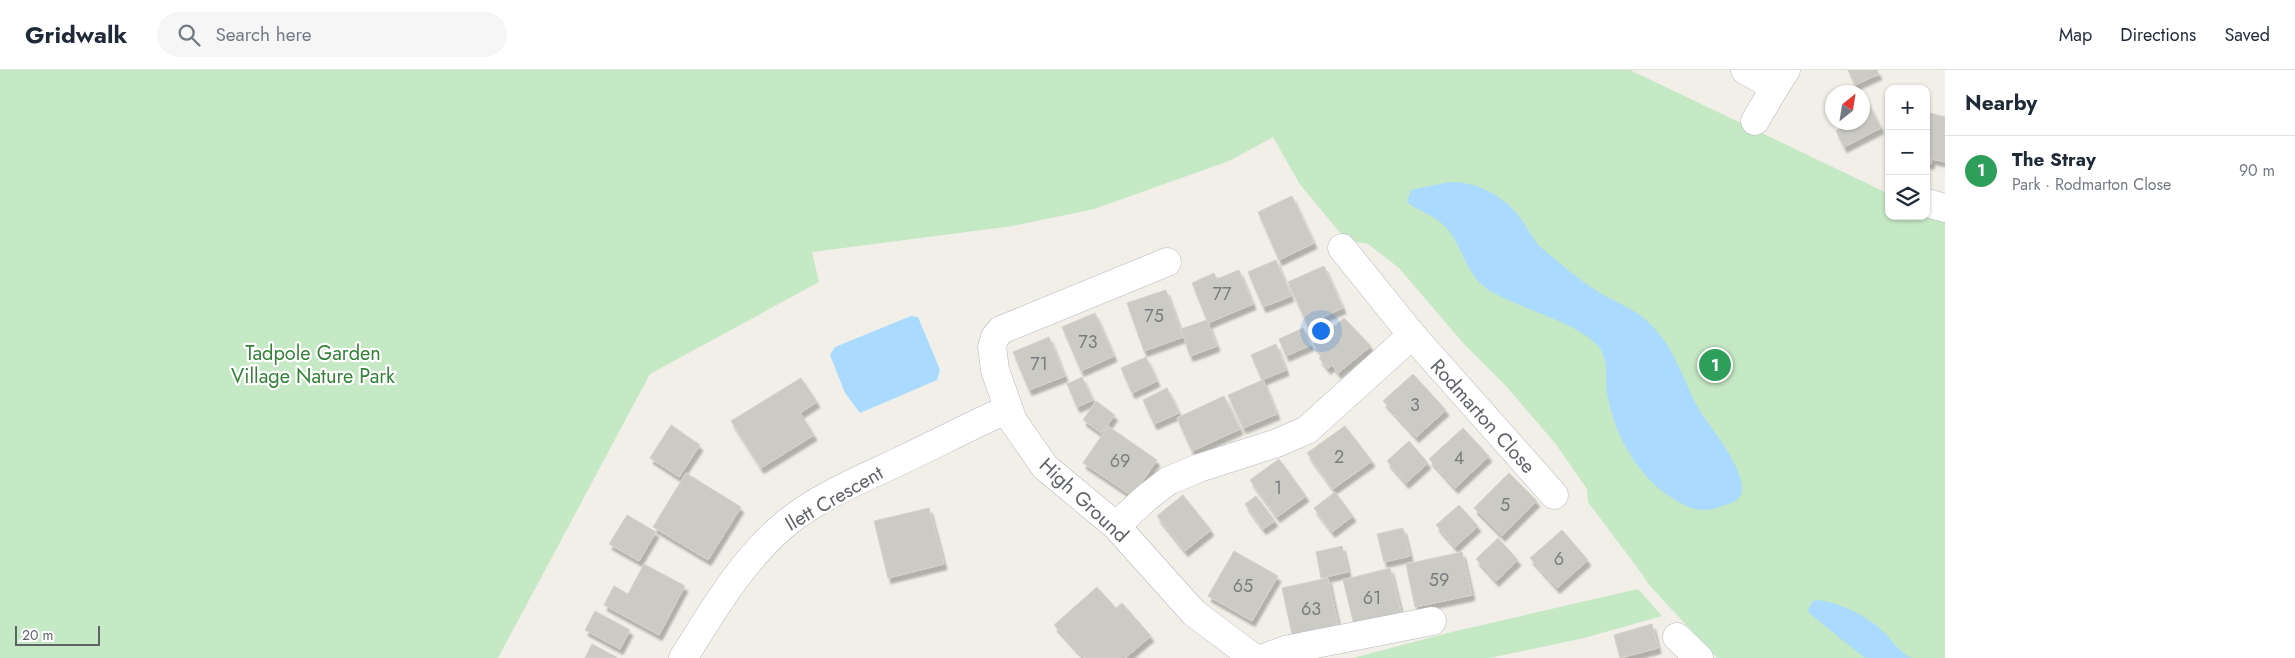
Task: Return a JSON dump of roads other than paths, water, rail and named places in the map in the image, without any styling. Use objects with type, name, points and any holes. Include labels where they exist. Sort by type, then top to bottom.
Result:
[{"type":"street","points":[[1745,70],[1781,79],[1755,121]]},
{"type":"street","points":[[1930,205],[1945,208]]},
{"type":"street","name":"Rodmarton Close","points":[[1342,248],[1412,335],[1554,496]]},
{"type":"street","name":"High Ground","points":[[1167,262],[1002,330],[995,337],[992,355],[1008,409],[1022,437],[1045,468],[1116,526],[1222,649],[1254,658]]},
{"type":"street","points":[[1116,526],[1146,498],[1168,481],[1199,468],[1277,443],[1307,430],[1412,335]]},
{"type":"street","name":"Ilett Crescent","points":[[683,658],[727,588],[754,555],[784,525],[819,502],[864,478],[1008,409]]},
{"type":"street","points":[[1264,658],[1285,650],[1432,620]]},
{"type":"street","points":[[1677,638],[1699,658]]},
{"type":"water","points":[[1449,182],[1470,184],[1490,192],[1508,204],[1522,220],[1541,248],[1584,282],[1604,296],[1640,315],[1653,327],[1667,345],[1697,406],[1726,448],[1739,473],[1742,484],[1741,494],[1738,499],[1714,509],[1694,509],[1669,496],[1646,476],[1628,450],[1614,421],[1607,392],[1604,356],[1598,346],[1589,337],[1562,322],[1501,297],[1481,284],[1470,270],[1454,238],[1445,226],[1407,202],[1411,190]]},
{"type":"water","points":[[911,316],[918,317],[940,370],[937,380],[860,413],[845,393],[830,355],[835,347]]},
{"type":"water","points":[[1817,600],[1849,609],[1872,622],[1902,652],[1912,658],[1865,658],[1809,613],[1808,610],[1813,601]]},
{"type":"place","name":"The Stray","points":[[1715,365]]},
{"type":"park label","name":"Tadpole Garden Village Nature Park","points":[[313,364]]}]
